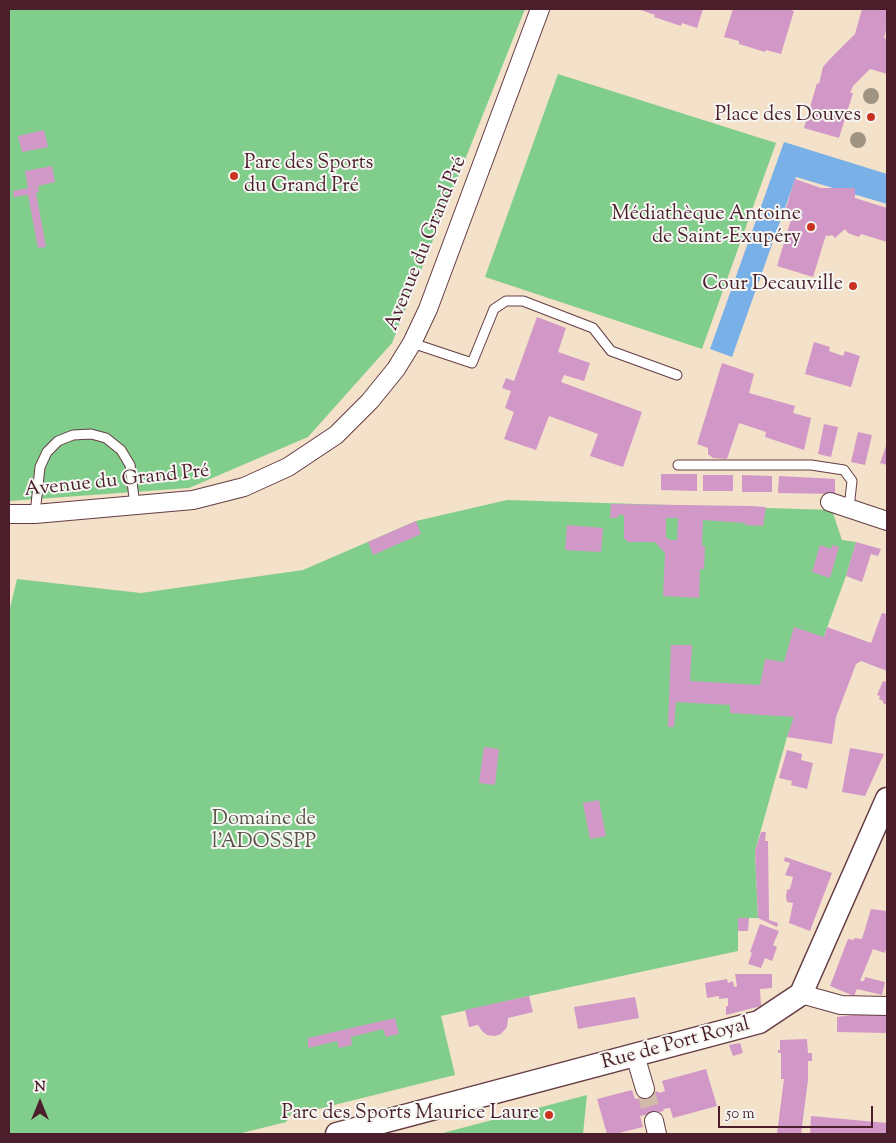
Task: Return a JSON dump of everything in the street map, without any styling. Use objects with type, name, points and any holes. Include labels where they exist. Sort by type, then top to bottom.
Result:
[{"type":"street","name":"Avenue du Grand Pré","points":[[9,514],[35,514],[193,500],[244,488],[288,467],[336,435],[363,408],[396,369],[412,343],[428,309],[540,9]]},
{"type":"street","points":[[830,502],[887,521]]},
{"type":"street","points":[[887,799],[801,994],[841,1005],[887,1006]]},
{"type":"street","name":"Rue de Port Royal","points":[[337,1134],[759,1022],[801,994]]},
{"type":"street","points":[[635,1055],[645,1089]]},
{"type":"lane","points":[[412,343],[472,364],[494,309],[506,301],[523,301],[593,328],[611,351],[677,374]]},
{"type":"lane","points":[[35,514],[40,467],[46,452],[58,441],[74,435],[91,434],[106,438],[121,450],[130,465],[135,506]]},
{"type":"lane","points":[[678,465],[811,465],[844,470],[852,481],[849,508]]},
{"type":"green space","name":"Parc des Sports du Grand Pré","points":[[9,9],[525,9],[392,343],[308,437],[189,488],[9,501]]},
{"type":"green space","points":[[558,74],[776,143],[702,349],[485,277]]},
{"type":"green space","name":"Domaine de l'ADOSSPP","points":[[507,500],[832,510],[842,540],[856,542],[846,576],[787,737],[755,851],[758,918],[738,918],[738,951],[441,1016],[455,1075],[298,1114],[294,1109],[286,1122],[238,1134],[9,1134],[9,612],[17,579],[141,593],[303,570],[416,521]]},
{"type":"green space","name":"Parc des Sports Maurice Laure","points":[[587,1095],[583,1134],[439,1134]]},
{"type":"water","points":[[784,142],[887,174],[887,204],[796,177],[732,357],[710,349]]},
{"type":"building","points":[[638,9],[703,9],[697,28],[682,23],[681,26],[654,17],[655,15]]},
{"type":"building","points":[[733,9],[787,9],[794,11],[781,54],[766,50],[765,52],[724,37]]},
{"type":"building","points":[[862,9],[887,9],[887,26],[884,38],[887,39],[887,74],[870,69],[853,86],[850,93],[853,93],[839,138],[804,128],[823,67],[855,34]]},
{"type":"building","points":[[44,130],[48,147],[22,152],[18,136]]},
{"type":"building","points":[[52,166],[55,182],[38,186],[39,192],[36,193],[46,247],[38,248],[28,195],[14,197],[13,191],[28,188],[25,171]]},
{"type":"building","name":"Médiathèque Antoine de Saint-Exupéry","points":[[795,179],[821,188],[855,188],[855,198],[887,208],[887,242],[861,234],[859,237],[848,233],[845,229],[835,238],[832,235],[826,235],[813,277],[777,266],[793,213],[785,211]]},
{"type":"building","points":[[537,317],[566,328],[558,352],[590,363],[584,381],[564,375],[561,382],[642,412],[623,467],[590,456],[598,434],[549,416],[536,450],[504,439],[514,412],[505,408],[511,391],[502,388],[506,378],[514,381]]},
{"type":"building","points":[[814,342],[830,347],[829,351],[843,356],[845,351],[860,356],[851,387],[805,374]]},
{"type":"building","points":[[722,363],[754,374],[749,393],[795,406],[793,413],[811,418],[804,450],[765,437],[766,432],[739,423],[727,459],[713,458],[708,454],[708,448],[697,444]]},
{"type":"building","points":[[824,424],[838,427],[831,457],[818,454]]},
{"type":"building","points":[[858,432],[872,435],[865,465],[851,462]]},
{"type":"building","points":[[887,443],[887,465],[880,463]]},
{"type":"building","points":[[661,474],[697,474],[697,491],[661,490]]},
{"type":"building","points":[[703,475],[733,475],[733,491],[703,491]]},
{"type":"building","points":[[742,475],[772,476],[772,492],[742,492]]},
{"type":"building","points":[[779,476],[835,479],[835,494],[778,493]]},
{"type":"building","points":[[611,504],[766,507],[763,526],[703,520],[702,546],[705,546],[704,569],[700,569],[699,598],[663,596],[665,553],[655,542],[628,542],[624,538],[624,515],[618,515],[618,518],[610,518]],"holes":[[[666,518],[678,518],[677,540],[670,540],[666,537]]]},
{"type":"building","points":[[416,521],[421,534],[373,555],[368,542]]},
{"type":"building","points":[[567,525],[603,528],[601,552],[565,550]]},
{"type":"building","points":[[856,542],[881,549],[878,556],[871,554],[862,582],[846,576]]},
{"type":"building","points":[[820,545],[831,549],[832,545],[839,547],[830,578],[812,572]]},
{"type":"building","points":[[882,613],[887,614],[887,671],[861,661],[856,664],[836,717],[832,744],[787,737],[794,717],[730,713],[730,705],[676,702],[674,727],[668,727],[671,645],[692,645],[690,681],[760,685],[765,659],[784,662],[794,627],[824,637],[827,627],[871,643]]},
{"type":"building","points":[[883,681],[887,682],[887,705],[877,695]]},
{"type":"building","points":[[484,747],[499,749],[495,785],[479,783]]},
{"type":"building","points":[[850,748],[884,754],[865,796],[842,792]]},
{"type":"building","points":[[787,750],[802,754],[801,760],[813,763],[807,789],[791,785],[792,781],[779,778]]},
{"type":"building","points":[[599,800],[606,836],[590,839],[583,803]]},
{"type":"building","points":[[761,832],[766,832],[765,841],[768,841],[769,920],[778,923],[777,927],[758,918],[755,851]]},
{"type":"building","points":[[785,857],[832,873],[810,931],[789,923],[793,903],[787,902],[786,896],[793,877],[785,875],[790,863],[784,861]]},
{"type":"building","points":[[871,909],[887,911],[887,944],[885,953],[873,949],[860,981],[864,981],[865,977],[885,982],[882,995],[857,989],[854,996],[830,986],[848,939],[862,939]]},
{"type":"building","points":[[738,918],[749,918],[748,931],[738,931]]},
{"type":"building","points":[[760,924],[779,931],[773,945],[777,947],[772,961],[765,958],[761,968],[748,964],[752,953],[750,952]]},
{"type":"building","points":[[735,974],[772,974],[772,988],[760,989],[761,1006],[726,1015],[728,998],[719,999],[719,996],[707,998],[705,983],[727,979],[728,983],[733,981],[734,987],[737,986]]},
{"type":"building","points":[[529,996],[533,1012],[508,1018],[507,1027],[501,1034],[495,1036],[487,1035],[478,1025],[469,1027],[465,1010]]},
{"type":"building","points":[[635,997],[639,1018],[578,1029],[574,1007]]},
{"type":"building","points":[[868,1013],[887,1015],[887,1033],[837,1032],[837,1017]]},
{"type":"building","points":[[395,1018],[399,1034],[386,1037],[383,1029],[351,1037],[352,1045],[339,1048],[337,1041],[308,1048],[308,1038]]},
{"type":"building","points":[[807,1039],[808,1053],[812,1053],[812,1061],[808,1061],[808,1080],[801,1134],[777,1134],[784,1079],[781,1079],[781,1053],[778,1053],[778,1050],[780,1050],[780,1040]]},
{"type":"building","points":[[740,1043],[743,1053],[733,1056],[729,1045]]},
{"type":"building","points":[[706,1069],[717,1106],[673,1118],[670,1108],[663,1109],[664,1111],[640,1116],[643,1127],[615,1134],[607,1134],[597,1099],[632,1090],[635,1099],[641,1098],[658,1091],[659,1093],[665,1091],[662,1081]]},
{"type":"building","points":[[811,1116],[887,1123],[887,1134],[810,1134]]},
{"type":"tunnel","points":[[645,1089],[654,1121]]},
{"type":"place","name":"Place des Douves","points":[[871,117]]},
{"type":"place","name":"Parc des Sports du Grand Pré","points":[[234,176]]},
{"type":"place","name":"Médiathèque Antoine de Saint-Exupéry","points":[[811,227]]},
{"type":"place","name":"Cour Decauville","points":[[853,286]]},
{"type":"place","name":"Parc des Sports Maurice Laure","points":[[549,1115]]}]
